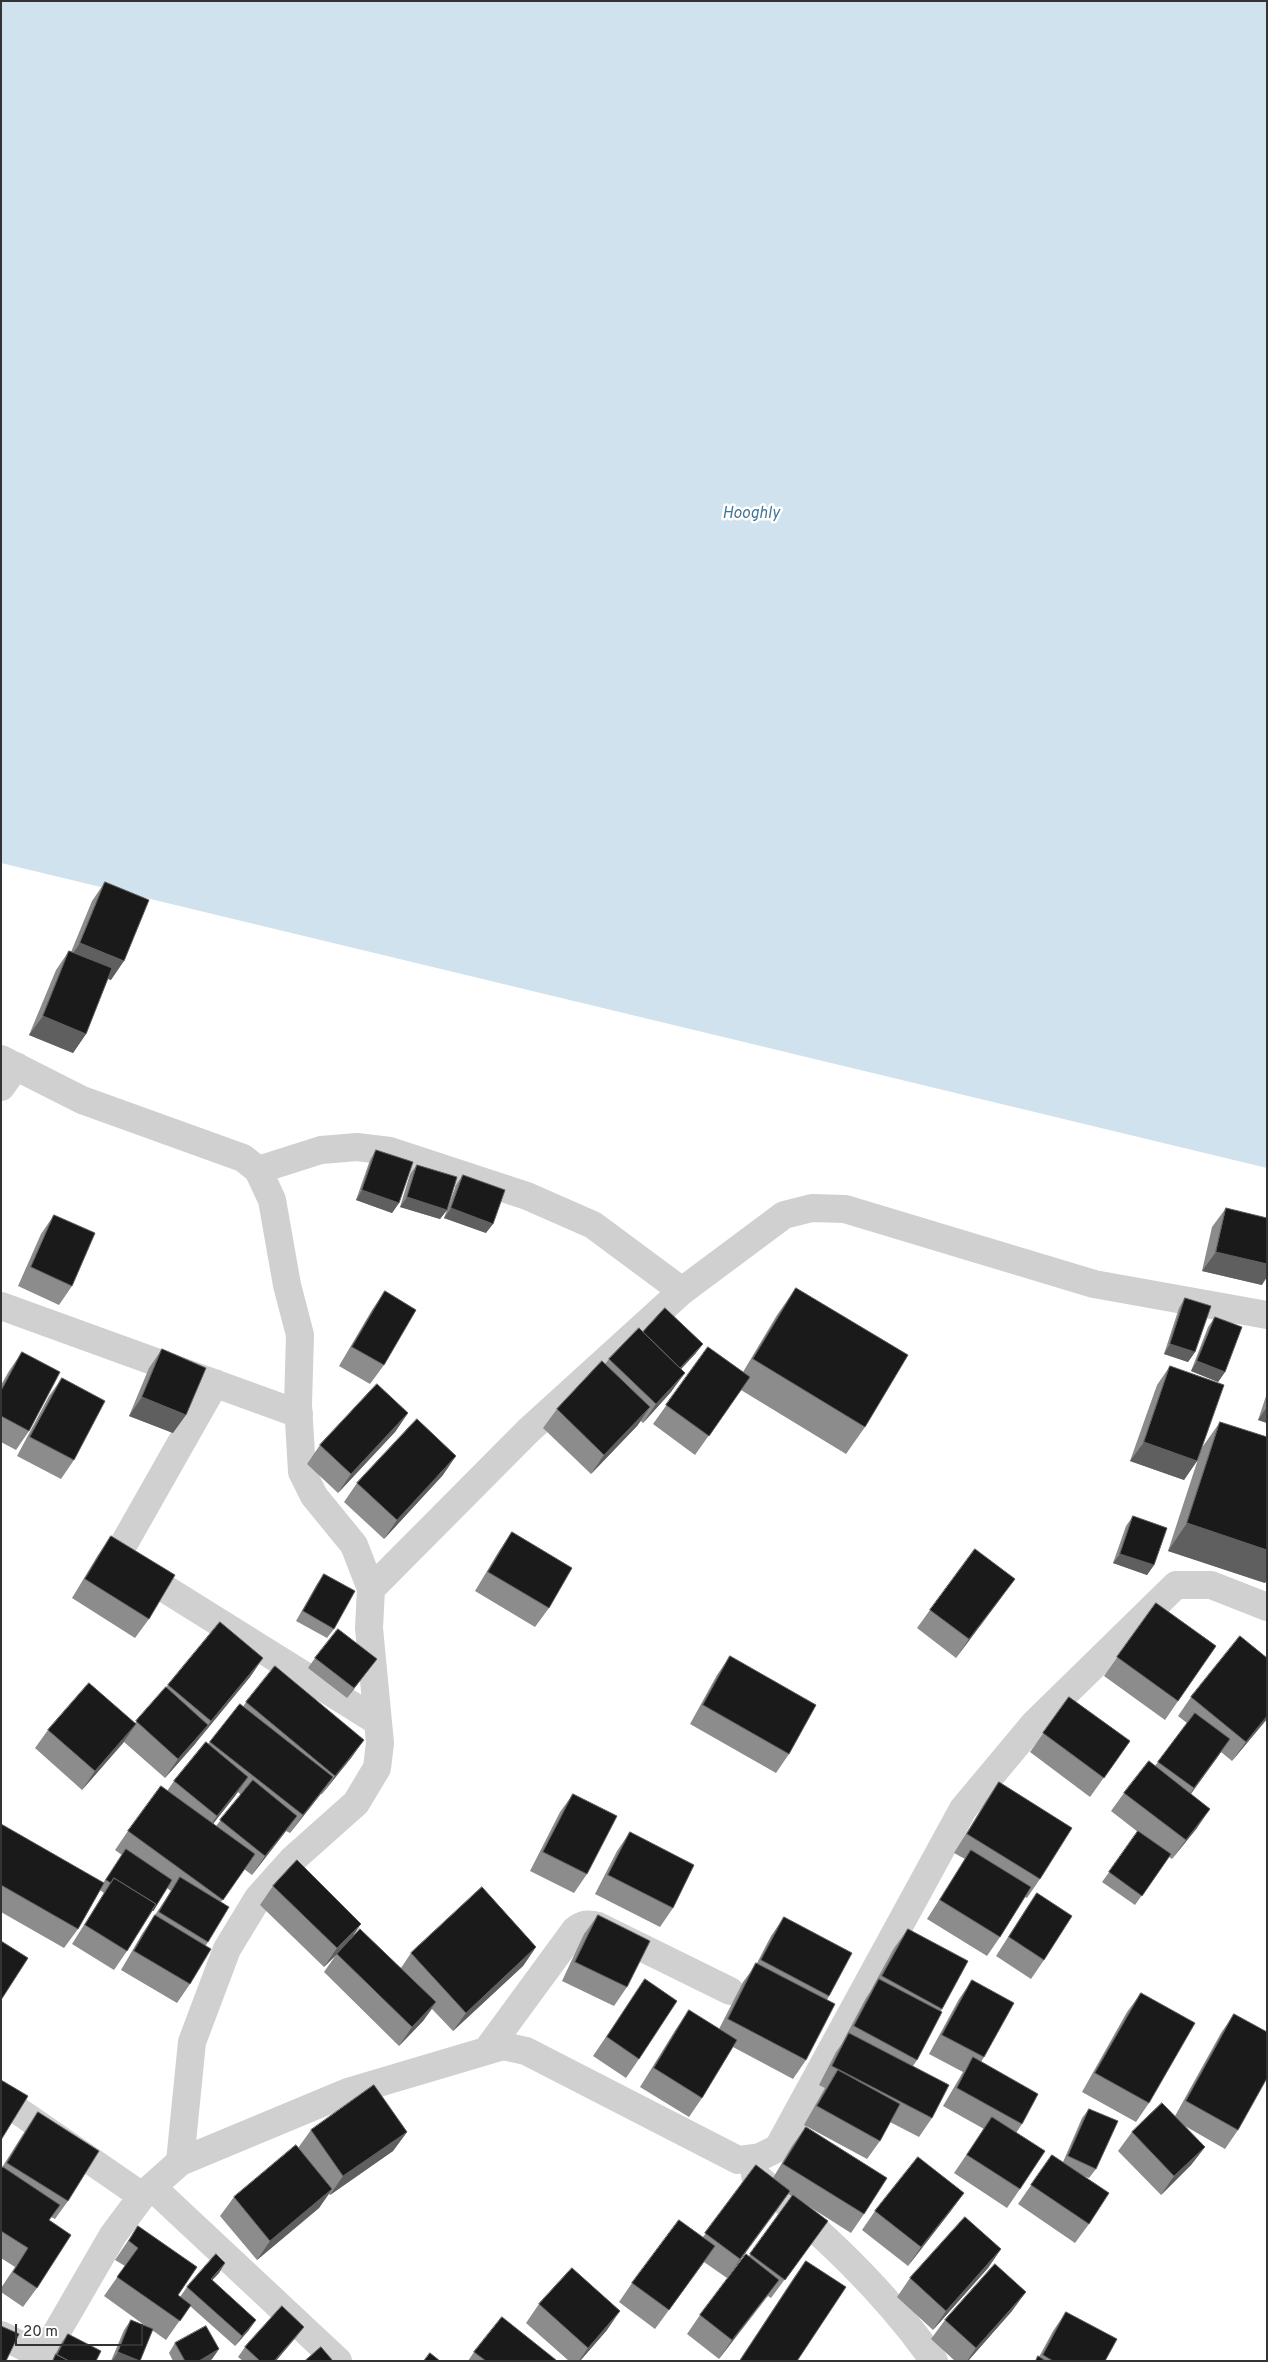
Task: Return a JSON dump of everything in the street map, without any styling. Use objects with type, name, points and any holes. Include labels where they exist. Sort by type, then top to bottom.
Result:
[{"type":"street","points":[[6,1071],[243,1158],[258,1170],[272,1200],[287,1285],[300,1336],[299,1414],[302,1472],[314,1496],[354,1545],[371,1589],[369,1628],[380,1743],[377,1768],[356,1803],[292,1860],[258,1898],[227,1949],[192,2042],[180,2162]]},
{"type":"street","points":[[258,1170],[320,1150],[357,1147],[390,1151],[527,1196],[569,1214],[593,1226],[682,1291]]},
{"type":"street","points":[[371,1589],[529,1430],[682,1291],[784,1215],[812,1208],[831,1207],[845,1209],[1094,1284],[1267,1315]]},
{"type":"street","points":[[1,1306],[299,1414]]},
{"type":"street","points":[[215,1384],[122,1547],[119,1560],[377,1721]]},
{"type":"street","points":[[738,2160],[760,2158],[778,2148],[963,1809],[1034,1724],[1176,1585],[1212,1584],[1267,1607]]},
{"type":"street","points":[[487,2050],[575,1930],[582,1925],[598,1926],[730,1991]]},
{"type":"street","points":[[1,2335],[41,2358],[112,2235],[147,2192],[180,2162],[348,2092],[503,2046],[526,2050],[738,2160],[838,2248],[883,2296],[934,2361]]},
{"type":"street","points":[[1,2099],[147,2192],[338,2361]]},
{"type":"water","name":"Hooghly","points":[[1,1],[1267,1],[1267,1168],[1,863]]},
{"type":"building","points":[[105,882],[149,900],[124,961],[80,943]]},
{"type":"building","points":[[69,951],[112,968],[86,1034],[43,1016]]},
{"type":"building","points":[[376,1150],[413,1162],[399,1203],[362,1190]]},
{"type":"building","points":[[417,1165],[457,1177],[447,1210],[407,1197]]},
{"type":"building","points":[[463,1175],[505,1190],[493,1224],[451,1208]]},
{"type":"building","points":[[1226,1208],[1267,1218],[1267,1264],[1216,1252]]},
{"type":"building","points":[[54,1215],[95,1233],[72,1286],[31,1267]]},
{"type":"building","points":[[796,1288],[908,1355],[865,1427],[753,1359]]},
{"type":"building","points":[[385,1291],[416,1310],[384,1365],[352,1347]]},
{"type":"building","points":[[1185,1298],[1211,1306],[1195,1352],[1170,1344]]},
{"type":"building","points":[[665,1308],[703,1344],[680,1368],[643,1332]]},
{"type":"building","points":[[1215,1317],[1242,1327],[1225,1372],[1197,1361]]},
{"type":"building","points":[[639,1328],[685,1373],[656,1404],[609,1359]]},
{"type":"building","points":[[708,1347],[750,1377],[709,1436],[666,1405]]},
{"type":"building","points":[[162,1349],[206,1368],[186,1415],[142,1397]]},
{"type":"building","points":[[22,1352],[60,1372],[29,1431],[1,1416],[1,1391]]},
{"type":"building","points":[[602,1361],[650,1407],[604,1455],[557,1409]]},
{"type":"building","points":[[1170,1366],[1224,1385],[1197,1461],[1144,1442]]},
{"type":"building","points":[[62,1378],[105,1401],[74,1460],[30,1437]]},
{"type":"building","points":[[377,1384],[408,1413],[351,1474],[320,1445]]},
{"type":"building","points":[[417,1419],[456,1456],[397,1520],[357,1483]]},
{"type":"building","points":[[1220,1422],[1267,1437],[1267,1550],[1187,1523]]},
{"type":"building","points":[[1133,1516],[1167,1528],[1154,1565],[1120,1554]]},
{"type":"building","points":[[512,1532],[572,1568],[549,1608],[488,1572]]},
{"type":"building","points":[[111,1536],[175,1575],[149,1619],[85,1579]]},
{"type":"building","points":[[975,1549],[1015,1579],[969,1639],[930,1610]]},
{"type":"building","points":[[324,1574],[355,1591],[334,1629],[303,1611]]},
{"type":"building","points":[[1156,1603],[1216,1646],[1178,1701],[1117,1657]]},
{"type":"building","points":[[220,1622],[263,1658],[211,1721],[168,1685]]},
{"type":"building","points":[[338,1629],[377,1659],[354,1688],[315,1658]]},
{"type":"building","points":[[1240,1636],[1267,1658],[1267,1716],[1246,1742],[1191,1697]]},
{"type":"building","points":[[730,1656],[816,1705],[789,1754],[703,1705]]},
{"type":"building","points":[[275,1666],[364,1740],[335,1776],[246,1702]]},
{"type":"building","points":[[89,1683],[136,1724],[95,1771],[48,1730]]},
{"type":"building","points":[[166,1687],[208,1725],[178,1759],[136,1721]]},
{"type":"building","points":[[1069,1697],[1130,1741],[1104,1778],[1043,1733]]},
{"type":"building","points":[[240,1704],[333,1777],[303,1815],[210,1742]]},
{"type":"building","points":[[1195,1713],[1230,1739],[1194,1788],[1158,1762]]},
{"type":"building","points":[[206,1742],[248,1777],[217,1816],[174,1781]]},
{"type":"building","points":[[1149,1761],[1210,1809],[1186,1840],[1124,1793]]},
{"type":"building","points":[[253,1780],[297,1816],[265,1856],[220,1820]]},
{"type":"building","points":[[999,1782],[1072,1828],[1040,1879],[967,1834]]},
{"type":"building","points":[[161,1786],[255,1854],[223,1900],[128,1831]]},
{"type":"building","points":[[573,1794],[617,1816],[587,1874],[543,1852]]},
{"type":"building","points":[[1,1824],[104,1883],[78,1929],[1,1885]]},
{"type":"building","points":[[1138,1831],[1171,1854],[1142,1896],[1109,1872]]},
{"type":"building","points":[[630,1832],[694,1865],[673,1908],[608,1875]]},
{"type":"building","points":[[126,1849],[172,1880],[153,1911],[156,1904],[114,1878],[111,1883],[106,1880]]},
{"type":"building","points":[[971,1850],[1031,1887],[1000,1937],[940,1900]]},
{"type":"building","points":[[297,1860],[361,1924],[337,1948],[273,1886]]},
{"type":"building","points":[[180,1877],[229,1907],[208,1942],[159,1912]]},
{"type":"building","points":[[114,1878],[156,1904],[127,1951],[85,1925]]},
{"type":"building","points":[[482,1887],[536,1947],[466,2013],[411,1953]]},
{"type":"building","points":[[1037,1893],[1072,1916],[1044,1960],[1009,1937]]},
{"type":"building","points":[[155,1915],[211,1949],[190,1984],[134,1951]]},
{"type":"building","points":[[598,1915],[650,1941],[627,1987],[575,1962]]},
{"type":"building","points":[[784,1917],[852,1953],[829,1996],[761,1960]]},
{"type":"building","points":[[360,1929],[436,2002],[412,2027],[337,1954]]},
{"type":"building","points":[[908,1929],[968,1961],[942,2009],[882,1976]]},
{"type":"building","points":[[1,1941],[28,1958],[1,2000]]},
{"type":"building","points":[[756,1963],[835,2004],[806,2060],[728,2019]]},
{"type":"building","points":[[645,1979],[677,2001],[639,2059],[607,2037]]},
{"type":"building","points":[[879,1979],[942,2012],[917,2060],[854,2026]]},
{"type":"building","points":[[972,1980],[1014,2003],[984,2057],[942,2035]]},
{"type":"building","points":[[1141,1993],[1195,2023],[1149,2103],[1095,2073]]},
{"type":"building","points":[[689,2010],[737,2040],[702,2098],[654,2068]]},
{"type":"building","points":[[1234,2014],[1267,2032],[1267,2078],[1238,2130],[1186,2101]]},
{"type":"building","points":[[849,2033],[949,2085],[932,2118],[832,2066]]},
{"type":"building","points":[[973,2057],[1038,2094],[1022,2124],[957,2088]]},
{"type":"building","points":[[838,2070],[900,2104],[880,2141],[817,2106]]},
{"type":"building","points":[[1,2080],[28,2096],[1,2140]]},
{"type":"building","points":[[374,2085],[407,2132],[343,2176],[311,2130]]},
{"type":"building","points":[[1162,2103],[1205,2147],[1174,2176],[1132,2132]]},
{"type":"building","points":[[1089,2109],[1118,2121],[1096,2169],[1068,2156]]},
{"type":"building","points":[[38,2112],[99,2151],[68,2201],[7,2163]]},
{"type":"building","points":[[992,2117],[1045,2151],[1020,2189],[967,2155]]},
{"type":"building","points":[[806,2127],[887,2178],[864,2214],[783,2164]]},
{"type":"building","points":[[296,2145],[332,2189],[270,2241],[234,2197]]},
{"type":"building","points":[[1052,2155],[1109,2193],[1089,2224],[1031,2185]]},
{"type":"building","points":[[918,2157],[964,2193],[921,2247],[875,2211]]},
{"type":"building","points":[[756,2165],[790,2191],[740,2259],[705,2233]]},
{"type":"building","points":[[3,2167],[60,2205],[49,2220],[71,2235],[37,2288],[13,2272],[28,2248],[1,2231],[1,2169]]},
{"type":"building","points":[[793,2195],[828,2221],[785,2280],[750,2254]]},
{"type":"building","points":[[965,2217],[1001,2249],[946,2311],[910,2278]]},
{"type":"building","points":[[679,2220],[715,2246],[669,2310],[632,2283]]},
{"type":"building","points":[[138,2226],[197,2267],[178,2295],[191,2305],[180,2321],[117,2277],[138,2248],[129,2241]]},
{"type":"building","points":[[216,2254],[225,2263],[211,2279],[256,2320],[242,2336],[187,2287]]},
{"type":"building","points":[[746,2254],[779,2280],[732,2340],[700,2315]]},
{"type":"building","points":[[806,2261],[846,2287],[797,2361],[740,2361]]},
{"type":"building","points":[[995,2264],[1026,2292],[976,2348],[945,2320]]},
{"type":"building","points":[[572,2268],[620,2311],[588,2348],[539,2304]]},
{"type":"building","points":[[282,2306],[304,2327],[274,2361],[260,2361],[245,2347]]},
{"type":"building","points":[[1066,2312],[1117,2339],[1105,2361],[1053,2361],[1043,2355]]},
{"type":"building","points":[[502,2317],[556,2360],[486,2361],[474,2352]]},
{"type":"building","points":[[131,2320],[153,2329],[140,2361],[118,2352]]},
{"type":"building","points":[[1,2326],[19,2334],[6,2361],[1,2361]]},
{"type":"building","points":[[206,2326],[219,2349],[199,2361],[185,2361],[175,2343]]},
{"type":"building","points":[[68,2334],[101,2351],[96,2361],[69,2361],[57,2355]]},
{"type":"building","points":[[321,2347],[333,2361],[305,2361]]},
{"type":"building","points":[[430,2353],[440,2361],[424,2361]]},
{"type":"building","points":[[56,2354],[69,2361],[53,2361]]},
{"type":"building","points":[[1038,2356],[1046,2361],[1036,2361]]}]
